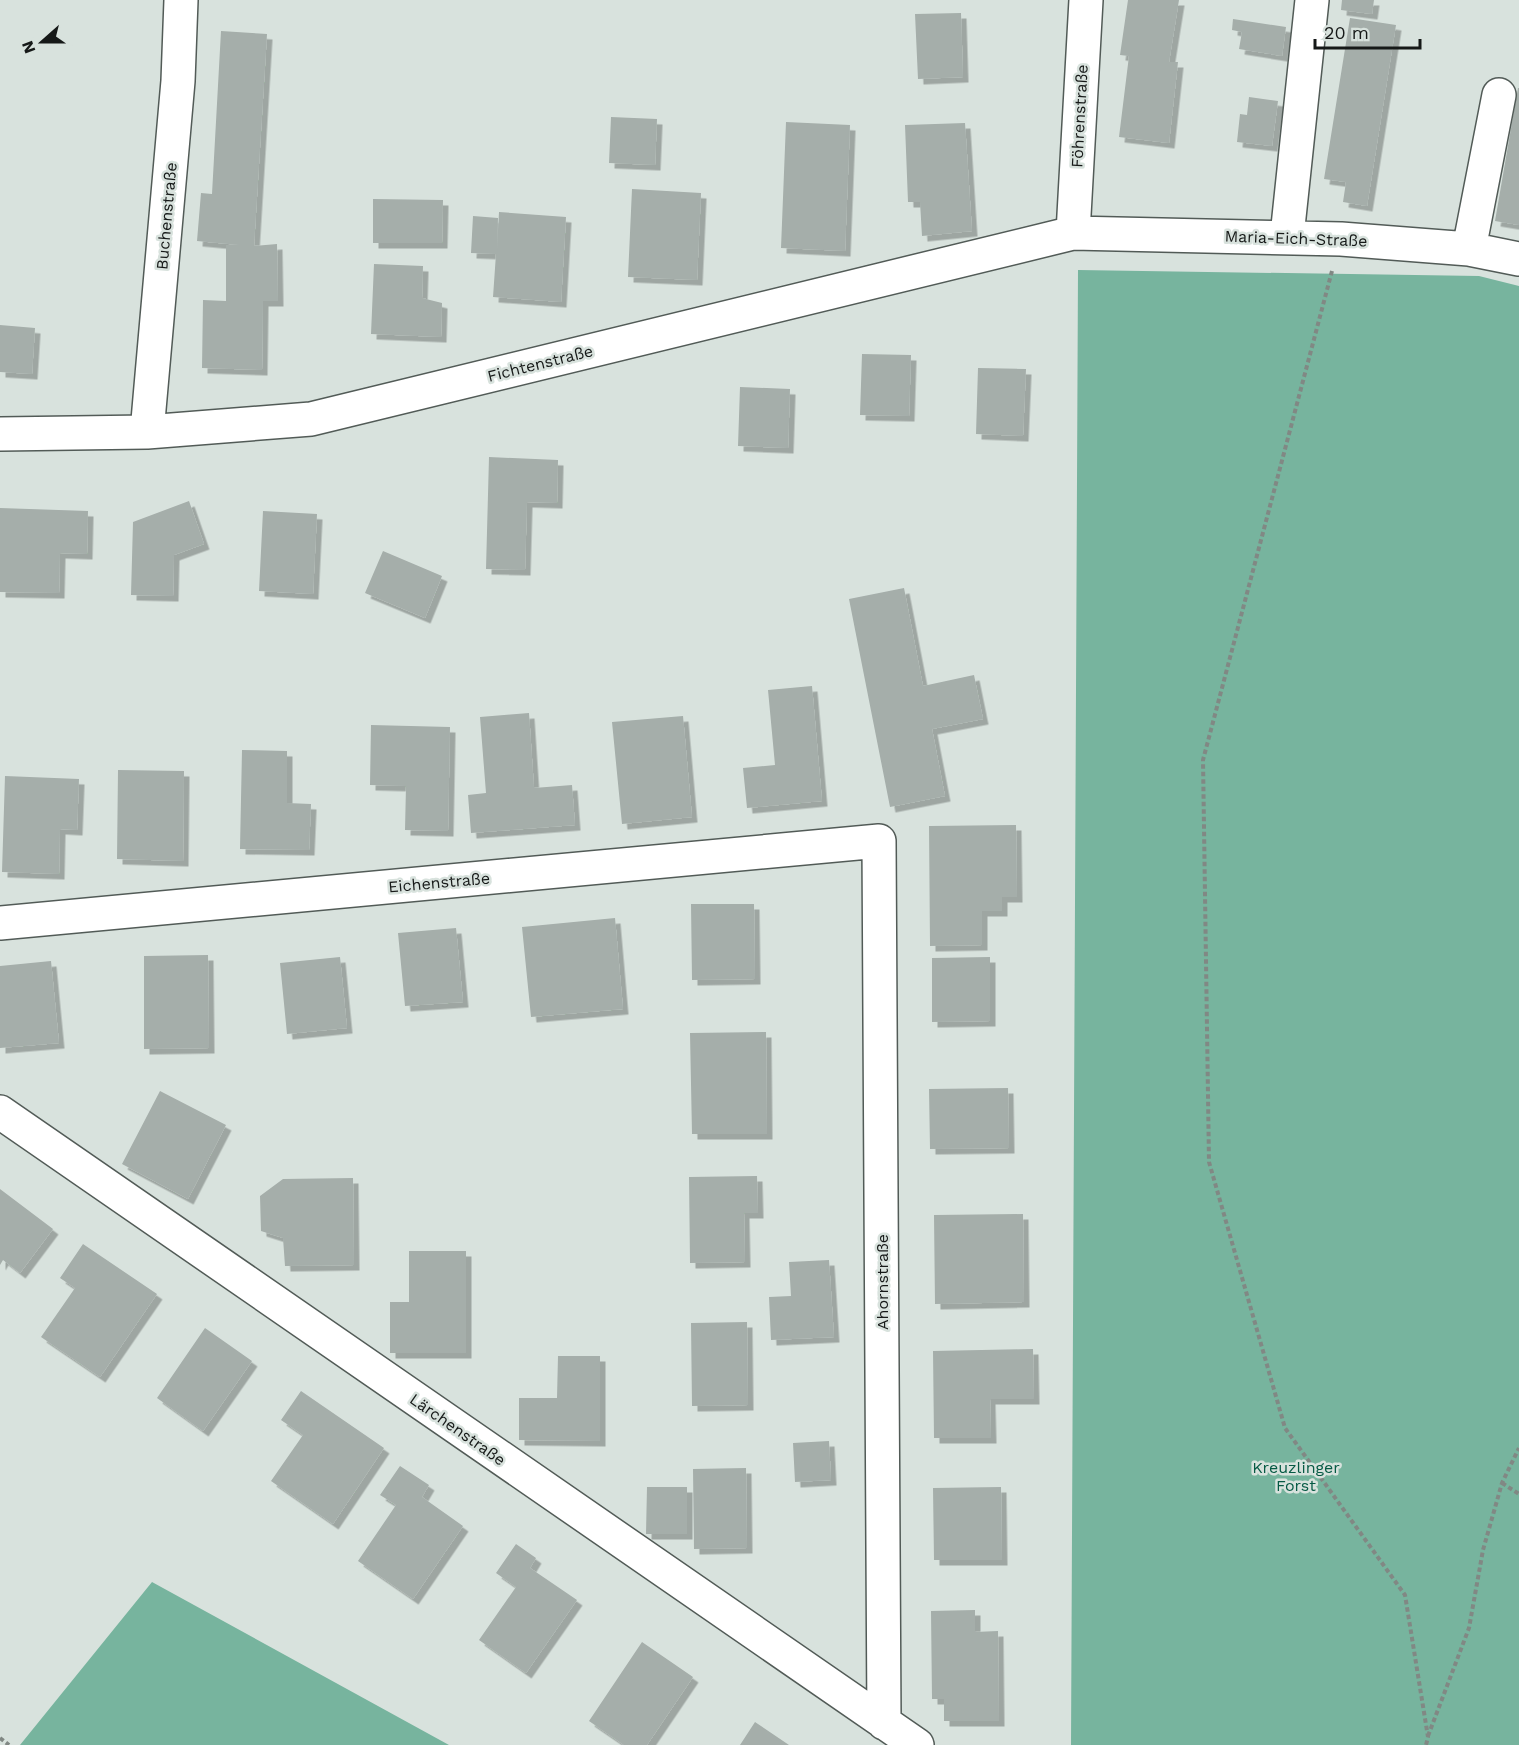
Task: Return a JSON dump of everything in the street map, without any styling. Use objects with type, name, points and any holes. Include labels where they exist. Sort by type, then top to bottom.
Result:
[{"type":"street","name":"Buchenstraße","points":[[147,432],[178,81],[181,0]]},
{"type":"street","name":"Föhrenstraße","points":[[1072,233],[1086,0]]},
{"type":"street","points":[[1287,236],[1312,0]]},
{"type":"street","points":[[1469,249],[1499,95]]},
{"type":"street","name":"Fichtenstraße","points":[[0,434],[147,432],[311,419],[1072,233]]},
{"type":"street","name":"Maria-Eich-Straße","points":[[1072,233],[1341,238],[1469,249],[1519,259]]},
{"type":"street","name":"Eichenstraße","points":[[0,923],[879,841]]},
{"type":"street","name":"Ahornstraße","points":[[879,841],[884,1722]]},
{"type":"street","name":"Lärchenstraße","points":[[0,1112],[917,1745]]},
{"type":"path","points":[[1341,238],[1203,760],[1209,1162],[1285,1428],[1405,1595],[1428,1737]]},
{"type":"path","points":[[1426,1745],[1469,1628],[1483,1550],[1502,1483],[1519,1448]]},
{"type":"path","points":[[1502,1483],[1519,1494]]},
{"type":"path","points":[[0,1738],[9,1745]]},
{"type":"green space","name":"Kreuzlinger Forst","points":[[1078,270],[1479,276],[1519,286],[1519,1745],[1071,1745]]},
{"type":"green space","points":[[152,1582],[449,1745],[20,1745]]},
{"type":"building","points":[[1128,0],[1179,0],[1169,62],[1178,62],[1169,143],[1119,137],[1129,56],[1120,55]]},
{"type":"building","points":[[1342,0],[1374,0],[1372,14],[1341,10]]},
{"type":"building","points":[[961,13],[963,77],[918,79],[915,14]]},
{"type":"building","points":[[1350,18],[1396,25],[1367,206],[1343,202],[1346,182],[1324,179]]},
{"type":"building","points":[[1233,19],[1286,27],[1282,56],[1239,49],[1242,32],[1232,30]]},
{"type":"building","points":[[221,31],[267,34],[254,246],[277,244],[278,301],[263,301],[262,370],[202,368],[203,300],[226,301],[226,245],[239,245],[197,241],[201,193],[212,194]]},
{"type":"building","points":[[1519,88],[1519,225],[1495,221]]},
{"type":"building","points":[[1249,97],[1278,101],[1272,146],[1237,142],[1240,114],[1247,115]]},
{"type":"building","points":[[611,117],[657,119],[655,165],[609,163]]},
{"type":"building","points":[[786,122],[850,125],[845,251],[781,248]]},
{"type":"building","points":[[965,123],[972,231],[922,236],[920,202],[908,202],[905,125]]},
{"type":"building","points":[[632,189],[701,193],[697,280],[628,277]]},
{"type":"building","points":[[373,199],[443,200],[442,243],[373,243]]},
{"type":"building","points":[[499,212],[566,217],[561,302],[493,297],[496,254],[471,253],[473,216],[498,218],[497,250]]},
{"type":"building","points":[[374,264],[423,266],[422,298],[442,303],[441,337],[371,334]]},
{"type":"building","points":[[0,325],[35,328],[32,374],[0,372]]},
{"type":"building","points":[[862,354],[911,355],[909,416],[860,415]]},
{"type":"building","points":[[978,368],[1026,369],[1023,436],[976,434]]},
{"type":"building","points":[[740,387],[790,389],[788,448],[738,446]]},
{"type":"building","points":[[489,457],[558,460],[557,503],[527,502],[525,570],[486,569]]},
{"type":"building","points":[[189,501],[204,544],[174,555],[173,596],[131,595],[133,522]]},
{"type":"building","points":[[0,508],[88,511],[87,554],[60,553],[59,593],[0,592]]},
{"type":"building","points":[[263,511],[317,514],[313,594],[259,591]]},
{"type":"building","points":[[383,551],[442,576],[425,618],[365,593]]},
{"type":"building","points":[[904,588],[923,686],[974,675],[983,719],[932,729],[945,796],[890,807],[849,599]]},
{"type":"building","points":[[812,686],[822,801],[747,808],[743,768],[775,765],[768,690]]},
{"type":"building","points":[[529,713],[534,788],[572,785],[575,825],[471,833],[468,795],[486,793],[480,717]]},
{"type":"building","points":[[683,716],[692,817],[622,824],[612,722]]},
{"type":"building","points":[[371,725],[450,727],[448,831],[405,830],[406,786],[370,785]]},
{"type":"building","points":[[242,750],[287,751],[287,803],[311,804],[309,850],[240,849]]},
{"type":"building","points":[[118,770],[184,771],[183,861],[117,859]]},
{"type":"building","points":[[5,776],[79,779],[77,830],[60,829],[59,874],[2,872]]},
{"type":"building","points":[[1016,825],[1017,897],[1002,897],[1002,911],[982,911],[982,945],[930,946],[929,826]]},
{"type":"building","points":[[691,904],[754,904],[755,979],[692,980]]},
{"type":"building","points":[[615,918],[623,1009],[531,1017],[522,927]]},
{"type":"building","points":[[456,928],[463,1002],[405,1006],[398,933]]},
{"type":"building","points":[[208,955],[209,1048],[144,1049],[144,956]]},
{"type":"building","points":[[340,957],[347,1028],[287,1034],[280,963]]},
{"type":"building","points":[[990,957],[990,1021],[932,1022],[932,958]]},
{"type":"building","points":[[51,961],[59,1043],[0,1048],[0,966]]},
{"type":"building","points":[[766,1032],[767,1134],[692,1134],[690,1033]]},
{"type":"building","points":[[1008,1088],[1009,1148],[930,1149],[929,1089]]},
{"type":"building","points":[[160,1091],[226,1125],[188,1199],[122,1164]]},
{"type":"building","points":[[757,1176],[758,1213],[744,1213],[745,1262],[690,1263],[689,1177]]},
{"type":"building","points":[[353,1178],[354,1265],[285,1266],[283,1238],[261,1231],[260,1196],[283,1179]]},
{"type":"building","points":[[0,1189],[53,1229],[20,1273],[3,1260],[0,1265]]},
{"type":"building","points":[[1023,1214],[1024,1302],[935,1304],[934,1215]]},
{"type":"building","points":[[83,1244],[157,1294],[100,1377],[41,1337],[75,1288],[60,1278]]},
{"type":"building","points":[[409,1251],[466,1251],[466,1353],[390,1353],[390,1302],[409,1302]]},
{"type":"building","points":[[829,1260],[834,1337],[771,1340],[769,1297],[791,1296],[789,1262]]},
{"type":"building","points":[[747,1322],[748,1405],[692,1406],[691,1323]]},
{"type":"building","points":[[205,1328],[252,1361],[203,1431],[157,1398]]},
{"type":"building","points":[[1033,1349],[1034,1399],[990,1399],[991,1438],[934,1438],[933,1351]]},
{"type":"building","points":[[558,1356],[600,1356],[600,1441],[519,1440],[519,1398],[557,1398]]},
{"type":"building","points":[[301,1391],[384,1448],[333,1524],[271,1481],[303,1435],[281,1420]]},
{"type":"building","points":[[829,1441],[831,1480],[795,1482],[793,1443]]},
{"type":"building","points":[[400,1466],[429,1485],[422,1497],[463,1526],[413,1599],[358,1561],[396,1505],[380,1495]]},
{"type":"building","points":[[746,1468],[747,1548],[694,1549],[693,1469]]},
{"type":"building","points":[[647,1487],[687,1487],[687,1534],[646,1534]]},
{"type":"building","points":[[1001,1487],[1002,1560],[934,1560],[933,1488]]},
{"type":"building","points":[[516,1544],[536,1558],[530,1568],[577,1600],[526,1673],[479,1640],[516,1587],[496,1573]]},
{"type":"building","points":[[975,1610],[975,1632],[998,1631],[999,1721],[944,1721],[944,1699],[932,1699],[931,1611]]},
{"type":"building","points":[[642,1642],[693,1677],[647,1745],[624,1745],[589,1721]]},
{"type":"building","points":[[755,1722],[789,1745],[740,1745]]}]
